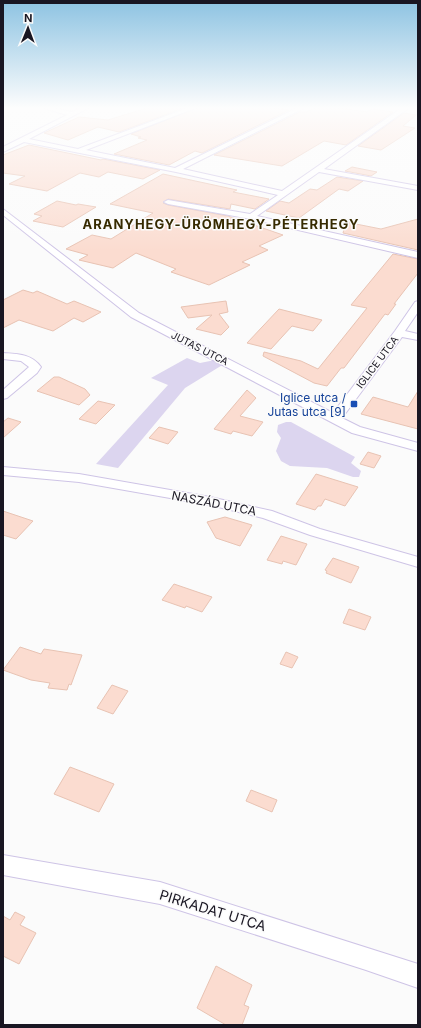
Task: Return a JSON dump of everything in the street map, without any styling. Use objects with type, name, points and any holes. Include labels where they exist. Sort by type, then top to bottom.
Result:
[{"type":"street","points":[[104,155],[284,194]]},
{"type":"street","points":[[176,170],[206,155]]},
{"type":"street","points":[[251,217],[339,155]]},
{"type":"street","points":[[318,170],[418,188]]},
{"type":"street","points":[[168,202],[251,217],[418,255]]},
{"type":"street","name":"JUTAS UTCA","points":[[3,211],[135,315],[356,430],[418,447]]},
{"type":"street","name":"IGLICE UTCA","points":[[335,419],[399,333],[418,304]]},
{"type":"street","points":[[399,333],[418,337]]},
{"type":"street","points":[[3,356],[24,358],[34,364],[35,367],[33,371],[3,396]]},
{"type":"street","name":"NASZÁD UTCA","points":[[3,471],[79,478],[210,501],[267,514],[315,532],[418,562]]},
{"type":"street","name":"PIRKADAT UTCA","points":[[3,866],[160,893],[418,976]]},
{"type":"shaded area","points":[[187,358],[200,363],[215,360],[224,364],[185,388],[118,468],[96,464],[168,385],[151,378]]},
{"type":"shaded area","points":[[291,422],[355,457],[351,463],[361,471],[359,477],[353,477],[327,468],[290,466],[281,461],[276,451],[281,438],[277,432],[278,425]]},
{"type":"building","points":[[3,155],[77,155],[160,170],[143,179],[108,172],[99,177],[80,173],[47,191],[9,184],[25,176],[3,173]]},
{"type":"building","points":[[119,155],[188,155],[169,165]]},
{"type":"building","points":[[214,155],[301,155],[282,166]]},
{"type":"building","points":[[352,167],[377,172],[371,176],[345,171]]},
{"type":"building","points":[[163,174],[237,190],[233,192],[269,199],[255,209],[231,204],[230,209],[168,199],[163,203],[228,216],[283,235],[259,246],[268,250],[242,262],[250,265],[209,285],[171,272],[176,269],[136,253],[113,268],[79,260],[88,255],[66,249],[92,235],[111,239],[153,213],[110,204]]},
{"type":"building","points":[[337,177],[363,181],[348,191],[339,189],[299,218],[266,211],[280,201],[289,203],[310,189],[317,190]]},
{"type":"building","points":[[57,201],[96,207],[63,227],[33,221],[42,216],[34,214]]},
{"type":"building","points":[[418,219],[418,250],[343,233],[346,222],[381,229]]},
{"type":"building","points":[[393,254],[418,259],[418,273],[394,304],[396,304],[388,315],[385,314],[344,368],[341,368],[327,386],[314,383],[263,356],[264,352],[301,361],[318,369],[367,308],[351,305]]},
{"type":"building","points":[[23,290],[33,293],[37,291],[67,304],[74,301],[101,312],[83,322],[74,318],[53,331],[19,320],[3,328],[3,300]]},
{"type":"building","points":[[226,301],[228,312],[219,314],[229,327],[221,335],[196,329],[212,315],[188,318],[181,307]]},
{"type":"building","points":[[279,309],[322,320],[313,331],[292,326],[271,349],[247,343]]},
{"type":"building","points":[[54,377],[59,377],[85,389],[90,395],[79,405],[37,391]]},
{"type":"building","points":[[247,390],[256,398],[240,416],[263,422],[252,436],[233,431],[231,434],[214,429]]},
{"type":"building","points":[[418,391],[418,429],[361,414],[373,397],[408,407]]},
{"type":"building","points":[[98,401],[115,405],[96,424],[79,419]]},
{"type":"building","points":[[8,418],[21,422],[3,438],[3,422]]},
{"type":"building","points":[[159,427],[178,432],[168,444],[149,438]]},
{"type":"building","points":[[368,452],[381,456],[374,468],[360,464]]},
{"type":"building","points":[[316,474],[358,487],[345,506],[325,499],[321,506],[318,506],[315,510],[296,504]]},
{"type":"building","points":[[3,511],[33,521],[16,539],[3,535]]},
{"type":"building","points":[[225,517],[252,525],[240,546],[216,538],[207,522]]},
{"type":"building","points":[[281,536],[307,544],[296,565],[283,561],[282,564],[267,560]]},
{"type":"building","points":[[333,558],[359,567],[351,583],[326,573],[327,571],[325,570]]},
{"type":"building","points":[[174,584],[212,597],[202,612],[162,600]]},
{"type":"building","points":[[349,609],[371,617],[365,630],[343,623]]},
{"type":"building","points":[[20,647],[41,654],[44,649],[82,655],[71,685],[69,684],[67,690],[48,688],[50,683],[31,680],[3,670]]},
{"type":"building","points":[[286,652],[298,657],[292,668],[280,664]]},
{"type":"building","points":[[112,685],[128,691],[113,714],[97,708]]},
{"type":"building","points":[[70,767],[114,784],[99,812],[54,794]]},
{"type":"building","points":[[251,790],[277,800],[272,812],[246,801]]},
{"type":"building","points":[[15,912],[25,917],[20,925],[36,933],[19,964],[3,956],[3,916],[10,920]]},
{"type":"building","points":[[216,966],[252,985],[244,1005],[249,1007],[242,1025],[226,1025],[197,1008]]},
{"type":"place","name":"Iglice utca / Jutas utca [9]","points":[[354,404]]},
{"type":"district","name":"ARANYHEGY-ÜRÖMHEGY-PÉTERHEGY","points":[[221,224]]}]
